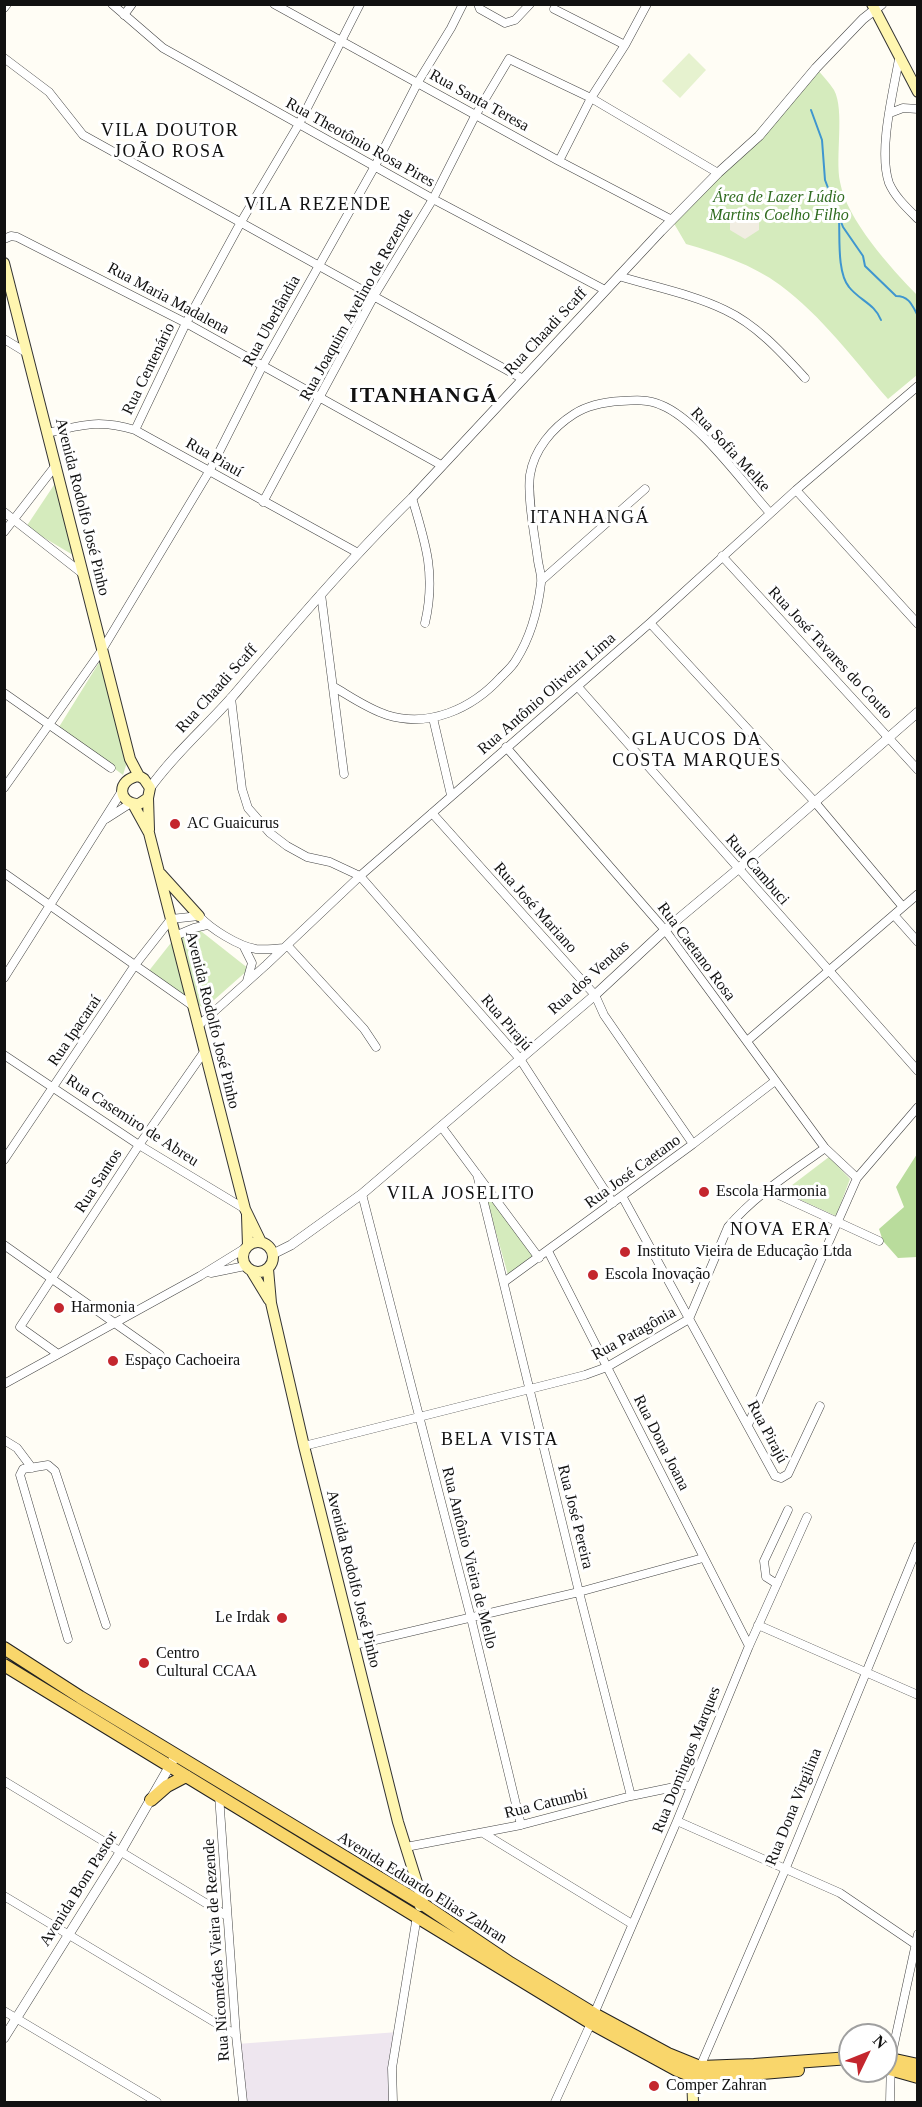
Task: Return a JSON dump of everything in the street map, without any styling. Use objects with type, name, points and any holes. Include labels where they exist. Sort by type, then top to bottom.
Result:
[{"type":"main road","points":[[876,6],[899,59],[918,92]]},
{"type":"main road","name":"Avenida Rodolfo José Pinho","points":[[4,263],[130,759],[139,776]]},
{"type":"main road","name":"Avenida Rodolfo José Pinho","points":[[123,787],[130,759]]},
{"type":"main road","points":[[139,776],[144,779],[149,793],[144,802],[132,804],[126,800],[123,787],[131,777],[139,776]]},
{"type":"main road","name":"Avenida Rodolfo José Pinho","points":[[149,793],[149,833],[246,1212]]},
{"type":"main road","name":"Avenida Rodolfo José Pinho","points":[[132,804],[149,833]]},
{"type":"main road","points":[[159,873],[199,916]]},
{"type":"main road","points":[[246,1212],[261,1242],[272,1250],[272,1262],[268,1269],[270,1303]]},
{"type":"main road","points":[[246,1212],[247,1246],[243,1255],[270,1303]]},
{"type":"main road","points":[[247,1246],[261,1242]]},
{"type":"main road","points":[[249,1269],[261,1272],[268,1269]]},
{"type":"main road","name":"Avenida Rodolfo José Pinho","points":[[270,1303],[398,1822],[410,1861],[415,1907]]},
{"type":"main road","name":"Avenida Eduardo Elias Zahran","points":[[4,1648],[415,1907]]},
{"type":"main road","name":"Avenida Eduardo Elias Zahran","points":[[4,1665],[169,1766],[510,1963],[592,2018],[668,2054],[696,2071],[726,2076],[838,2066]]},
{"type":"main road","points":[[151,1800],[174,1782],[186,1776]]},
{"type":"main road","name":"Avenida Eduardo Elias Zahran","points":[[696,2071],[838,2059]]},
{"type":"main road","points":[[898,2064],[918,2066]]},
{"type":"main road","points":[[898,2068],[918,2077]]},
{"type":"main road","points":[[693,2103],[696,2071]]},
{"type":"street","name":"Rua Theotônio Rosa Pires","points":[[112,4],[164,48],[433,199],[605,290]]},
{"type":"street","points":[[124,15],[132,4]]},
{"type":"street","name":"Rua Santa Teresa","points":[[274,4],[476,116],[672,220]]},
{"type":"street","name":"Rua Centenário","points":[[135,429],[186,323],[241,222],[299,124],[360,4]]},
{"type":"street","name":"Rua Uberlândia","points":[[4,788],[102,650],[210,470],[263,366],[463,4]]},
{"type":"street","points":[[478,4],[480,9],[505,22],[514,20],[530,4]]},
{"type":"street","points":[[559,161],[591,98],[625,45],[647,4]]},
{"type":"street","name":"Rua Chaadi Scaff","points":[[149,793],[164,770],[231,698],[321,594],[605,290],[718,174],[759,136],[816,69],[876,6]]},
{"type":"street","points":[[554,9],[625,45]]},
{"type":"street","points":[[4,58],[49,92],[84,135],[523,379]]},
{"type":"street","name":"Rua Joaquim Avelino de Rezende","points":[[263,502],[374,296],[433,199],[476,116],[509,59],[591,98]]},
{"type":"street","points":[[899,59],[885,152],[886,167],[896,197],[918,219]]},
{"type":"street","points":[[591,98],[718,174]]},
{"type":"street","points":[[890,113],[903,108],[918,109]]},
{"type":"street","name":"Rua Maria Madalena","points":[[4,239],[11,236],[23,240],[186,323],[441,465]]},
{"type":"street","points":[[619,276],[727,310],[780,351],[805,378]]},
{"type":"street","points":[[4,339],[27,354]]},
{"type":"street","name":"Rua Antônio Oliveira Lima","points":[[198,1026],[451,795],[578,687],[770,513],[918,386]]},
{"type":"street","name":"Rua Sofia Melke","points":[[334,687],[386,715],[406,719],[433,718],[453,712],[477,699],[495,684],[515,662],[532,624],[542,580],[531,515],[530,477],[534,458],[547,438],[565,419],[585,407],[606,401],[642,399],[676,412],[690,423],[770,513]]},
{"type":"street","name":"Rua Piauí","points":[[47,433],[93,423],[135,429],[358,554]]},
{"type":"street","points":[[4,532],[56,465]]},
{"type":"street","points":[[542,580],[645,489]]},
{"type":"street","points":[[796,490],[918,624]]},
{"type":"street","points":[[412,498],[426,543],[431,580],[431,598],[425,623]]},
{"type":"street","points":[[4,512],[83,574]]},
{"type":"street","name":"Rua José Tavares do Couto","points":[[722,556],[918,770]]},
{"type":"street","points":[[321,594],[344,774]]},
{"type":"street","points":[[650,623],[814,801],[903,907]]},
{"type":"street","name":"Rua Cambuci","points":[[578,687],[918,1071]]},
{"type":"street","points":[[4,693],[111,768]]},
{"type":"street","points":[[231,698],[242,789],[248,808],[270,833],[287,846],[307,857],[330,862],[360,876]]},
{"type":"street","name":"Rua dos Vendas","points":[[273,1254],[291,1245],[362,1194],[595,995],[665,930],[918,712]]},
{"type":"street","points":[[433,718],[451,795]]},
{"type":"street","name":"Rua Caetano Rosa","points":[[506,747],[665,930],[825,1148],[857,1178]]},
{"type":"street","points":[[4,978],[105,820],[123,787]]},
{"type":"street","points":[[105,820],[132,804]]},
{"type":"street","name":"Rua José Mariano","points":[[432,813],[595,995],[604,1015],[693,1144]]},
{"type":"street","points":[[4,873],[193,1006]]},
{"type":"street","name":"Rua Pirajú","points":[[360,876],[520,1059],[613,1203]]},
{"type":"street","points":[[747,1041],[918,894]]},
{"type":"street","points":[[894,915],[918,942]]},
{"type":"street","points":[[171,919],[199,916],[207,925],[244,947],[259,949],[286,946],[364,1029],[376,1047]]},
{"type":"street","name":"Rua Ipacaraí","points":[[4,1160],[135,965],[171,919]]},
{"type":"street","points":[[175,936],[207,925]]},
{"type":"street","points":[[244,947],[252,963],[246,983]]},
{"type":"street","name":"Rua Santos","points":[[58,1354],[20,1328],[139,1145],[204,1052]]},
{"type":"street","name":"Rua Casemiro de Abreu","points":[[4,1055],[139,1145],[246,1212]]},
{"type":"street","name":"Rua José Caetano","points":[[504,1282],[775,1081]]},
{"type":"street","points":[[748,1425],[857,1178],[918,1107]]},
{"type":"street","points":[[441,1126],[539,1258]]},
{"type":"street","name":"Rua Patagônia","points":[[304,1446],[585,1375],[607,1367],[689,1319],[728,1227],[738,1215],[768,1190],[825,1148]]},
{"type":"street","name":"Rua José Pereira","points":[[477,1174],[631,1796]]},
{"type":"street","points":[[768,1190],[879,1241]]},
{"type":"street","name":"Rua Antônio Vieira de Mello","points":[[362,1194],[471,1618],[521,1825]]},
{"type":"street","name":"Rua Pirajú","points":[[622,1196],[775,1476],[785,1478],[820,1406]]},
{"type":"street","points":[[4,1245],[160,1355]]},
{"type":"street","points":[[4,1384],[200,1276],[247,1246]]},
{"type":"street","name":"Rua Dona Joana","points":[[548,1251],[749,1646]]},
{"type":"street","points":[[200,1276],[232,1267],[249,1269]]},
{"type":"street","points":[[4,1440],[17,1448],[32,1468]]},
{"type":"street","points":[[68,1639],[20,1475],[23,1469],[48,1465],[55,1471],[106,1625]]},
{"type":"street","points":[[777,1584],[766,1577],[764,1561],[788,1510]]},
{"type":"street","name":"Rua Domingos Marques","points":[[555,2103],[677,1821],[758,1625],[807,1517]]},
{"type":"street","name":"Rua Dona Virgilina","points":[[696,2071],[785,1870],[918,1546]]},
{"type":"street","points":[[354,1645],[579,1592],[703,1558]]},
{"type":"street","points":[[758,1625],[918,1695]]},
{"type":"street","name":"Avenida Bom Pastor","points":[[4,2038],[121,1851],[176,1755]]},
{"type":"street","points":[[4,1780],[227,1916]]},
{"type":"street","name":"Rua Catumbi","points":[[406,1847],[521,1825],[631,1796],[684,1785],[691,1786]]},
{"type":"street","name":"Rua Nicomédes Vieira de Rezende","points":[[219,1795],[243,2103]]},
{"type":"street","points":[[677,1821],[840,1893],[916,1945]]},
{"type":"street","points":[[483,1833],[632,1924]]},
{"type":"street","points":[[4,1896],[236,2035]]},
{"type":"street","points":[[393,2103],[392,2068],[415,1907]]},
{"type":"street","points":[[897,2023],[918,1934]]},
{"type":"street","points":[[4,2012],[157,2103]]},
{"type":"street","points":[[889,2083],[890,2103]]},
{"type":"shaded area","points":[[745,206],[759,214],[759,230],[745,239],[730,230],[730,214]]},
{"type":"shaded area","points":[[398,2032],[392,2068],[393,2102],[243,2102],[237,2044]]},
{"type":"green space","points":[[689,53],[706,70],[680,98],[662,81]]},
{"type":"green space","name":"Área de Lazer Lúdio Martins Coelho Filho","points":[[816,68],[832,87],[837,99],[839,172],[844,197],[871,242],[917,295],[917,375],[888,399],[837,339],[795,297],[770,278],[747,266],[686,244],[672,220]]},
{"type":"green space","points":[[56,482],[73,555],[26,527]]},
{"type":"green space","points":[[100,661],[128,759],[123,775],[59,727]]},
{"type":"green space","points":[[197,928],[249,969],[205,1008],[189,1001],[148,972],[174,939]]},
{"type":"green space","points":[[917,1154],[917,1257],[898,1258],[883,1241],[879,1229],[904,1207],[896,1187]]},
{"type":"green space","points":[[829,1157],[850,1179],[836,1216],[783,1192]]},
{"type":"green space","points":[[483,1186],[535,1258],[508,1275]]},
{"type":"waterway","points":[[811,110],[822,140],[825,180],[843,227],[863,256],[865,266],[896,296],[907,299],[918,316]]},
{"type":"waterway","points":[[839,219],[839,245],[845,281],[875,310],[881,320]]},
{"type":"place","name":"AC Guaicurus","points":[[175,824]]},
{"type":"place","name":"Escola Harmonia","points":[[704,1192]]},
{"type":"place","name":"Instituto Vieira de Educação Ltda","points":[[625,1252]]},
{"type":"place","name":"Escola Inovação","points":[[593,1275]]},
{"type":"place","name":"Harmonia","points":[[59,1308]]},
{"type":"place","name":"Espaço Cachoeira","points":[[113,1361]]},
{"type":"place","name":"Le Irdak","points":[[282,1618]]},
{"type":"place","name":"Centro Cultural CCAA","points":[[144,1663]]},
{"type":"place","name":"Comper Zahran","points":[[654,2086]]},
{"type":"district","name":"VILA DOUTOR JOÃO ROSA","points":[[170,141]]},
{"type":"district","name":"VILA REZENDE","points":[[318,205]]},
{"type":"district","name":"ITANHANGÁ","points":[[424,396]]},
{"type":"district","name":"ITANHANGÁ","points":[[590,518]]},
{"type":"district","name":"GLAUCOS DA COSTA MARQUES","points":[[697,750]]},
{"type":"district","name":"VILA JOSELITO","points":[[461,1194]]},
{"type":"district","name":"NOVA ERA","points":[[781,1230]]},
{"type":"district","name":"BELA VISTA","points":[[500,1440]]}]
